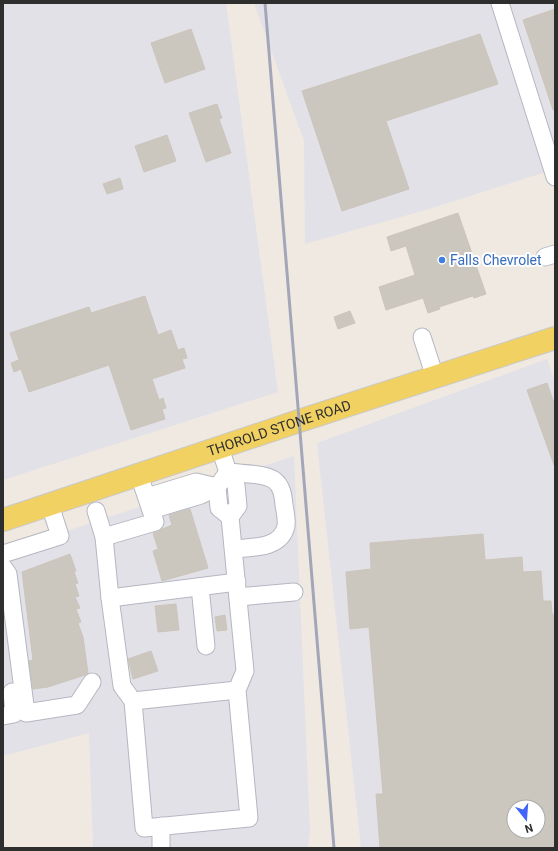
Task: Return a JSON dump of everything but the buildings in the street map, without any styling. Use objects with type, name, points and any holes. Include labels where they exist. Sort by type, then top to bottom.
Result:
[{"type":"main road","name":"THOROLD STONE ROAD","points":[[3,520],[555,338]]},
{"type":"lane","points":[[500,3],[555,177]]},
{"type":"lane","points":[[422,337],[435,377]]},
{"type":"lane","points":[[220,448],[228,472],[236,485],[238,506],[230,517]]},
{"type":"lane","points":[[96,511],[104,537],[110,598],[122,686],[133,701],[144,828],[249,818],[237,690],[245,671],[238,590],[230,517],[220,508],[217,486],[228,472]]},
{"type":"lane","points":[[228,472],[264,477],[274,481],[283,491],[287,525],[283,536],[274,542],[261,546],[234,549]]},
{"type":"lane","points":[[104,537],[155,522],[139,475]]},
{"type":"lane","points":[[149,504],[196,482],[217,486]]},
{"type":"lane","points":[[3,554],[60,536],[50,505]]},
{"type":"lane","points":[[3,567],[8,574],[26,713],[77,705],[92,682]]},
{"type":"lane","points":[[110,598],[200,587],[294,592]]},
{"type":"lane","points":[[200,587],[206,646]]},
{"type":"lane","points":[[3,626],[14,714],[3,716]]},
{"type":"lane","points":[[133,701],[237,690]]},
{"type":"lane","points":[[161,826],[161,848]]},
{"type":"shaded area","points":[[3,3],[226,3],[278,392],[3,480]]},
{"type":"shaded area","points":[[254,3],[555,3],[555,169],[429,209],[305,244],[304,141]]},
{"type":"shaded area","points":[[547,359],[555,382],[555,848],[361,848],[317,443]]},
{"type":"shaded area","points":[[294,456],[310,832],[308,848],[93,848],[89,733],[3,756],[3,552]]},
{"type":"railway","points":[[265,3],[334,848]]},
{"type":"place","name":"Falls Chevrolet","points":[[442,260]]}]
